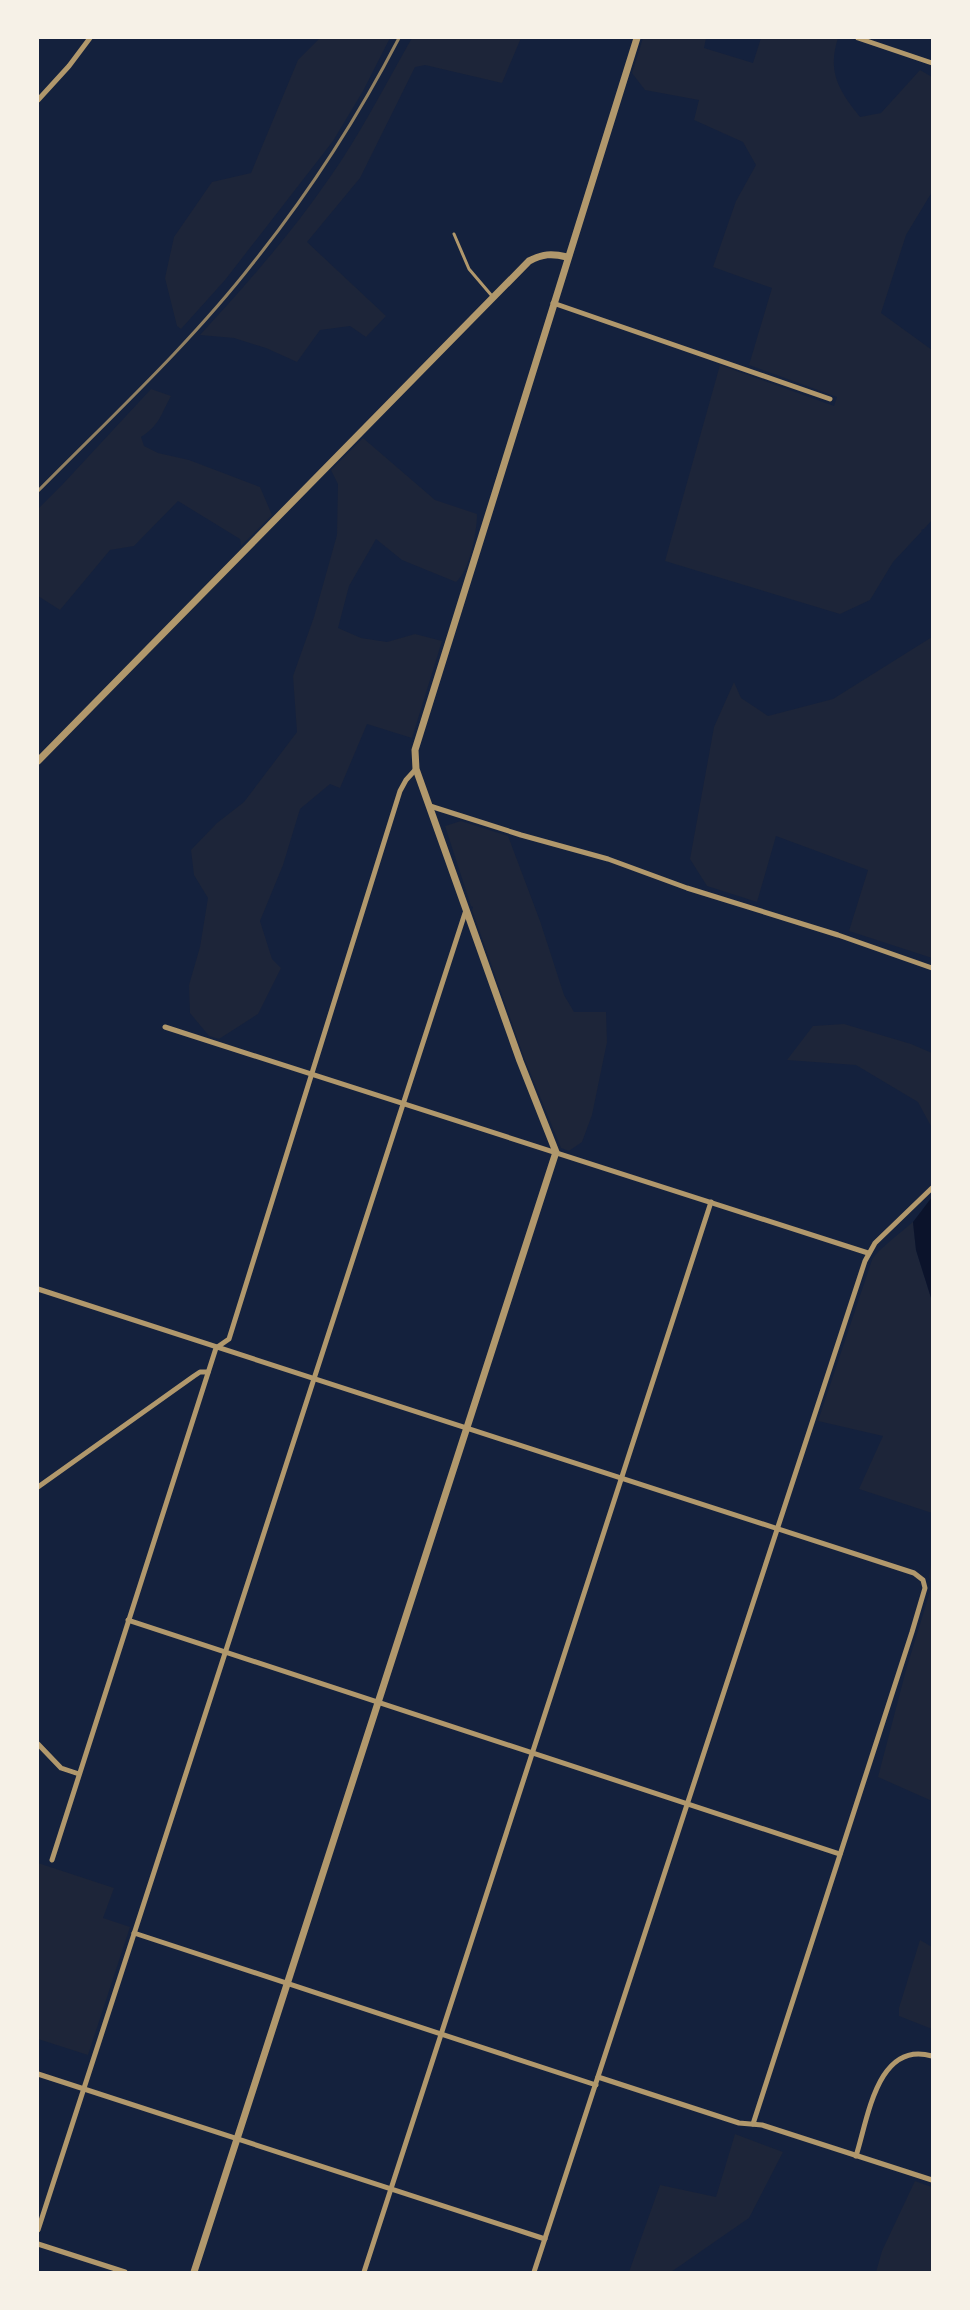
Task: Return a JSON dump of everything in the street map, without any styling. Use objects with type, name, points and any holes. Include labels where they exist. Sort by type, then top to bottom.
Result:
[{"type":"street","points":[[38,100],[69,66],[90,38]]},
{"type":"street","points":[[194,2272],[556,1152],[520,1061],[416,769],[416,745],[637,38]]},
{"type":"street","points":[[858,38],[933,63]]},
{"type":"street","points":[[38,761],[529,261],[543,254],[567,257]]},
{"type":"street","points":[[553,303],[830,399]]},
{"type":"street","points":[[52,1860],[216,1348],[229,1339],[400,791],[416,769]]},
{"type":"street","points":[[430,806],[521,835],[608,859],[687,888],[838,935],[933,968]]},
{"type":"street","points":[[38,2230],[466,910]]},
{"type":"street","points":[[165,1028],[868,1253]]},
{"type":"street","points":[[534,2272],[868,1253],[933,1188]]},
{"type":"street","points":[[364,2272],[711,1202]]},
{"type":"street","points":[[38,1288],[314,1380],[622,1477],[914,1573],[925,1582],[912,1632],[753,2124]]},
{"type":"street","points":[[38,1487],[194,1376],[200,1372],[208,1372]]},
{"type":"street","points":[[128,1620],[840,1854]]},
{"type":"street","points":[[38,1744],[61,1768],[79,1774]]},
{"type":"street","points":[[134,1933],[596,2085]]},
{"type":"street","points":[[856,2156],[878,2086],[888,2068],[896,2061],[911,2055],[933,2056]]},
{"type":"street","points":[[38,2074],[545,2239]]},
{"type":"street","points":[[598,2077],[740,2123],[762,2125],[933,2180]]},
{"type":"street","points":[[38,2244],[125,2272]]},
{"type":"lane","points":[[454,234],[469,269],[493,297]]},
{"type":"shaded area","points":[[320,38],[390,38],[363,91],[333,141],[225,280],[181,329],[177,326],[165,278],[174,237],[212,182],[251,173],[298,60]]},
{"type":"shaded area","points":[[412,38],[521,38],[502,83],[425,65],[415,67],[360,178],[307,242],[386,316],[366,337],[350,326],[320,330],[297,362],[266,348],[234,338],[200,335],[267,259],[340,163]]},
{"type":"shaded area","points":[[643,38],[706,38],[704,48],[753,63],[761,38],[838,38],[834,61],[837,80],[841,90],[860,117],[881,113],[920,70],[932,77],[932,192],[906,235],[881,313],[932,350],[932,520],[893,562],[870,600],[840,614],[665,561],[720,365],[834,406],[837,397],[749,365],[772,288],[713,267],[736,201],[756,165],[743,142],[694,120],[699,100],[645,90],[632,73]]},
{"type":"shaded area","points":[[151,389],[171,396],[156,424],[141,437],[144,446],[158,453],[189,460],[260,487],[272,515],[241,546],[240,539],[178,501],[134,546],[110,550],[60,610],[38,596],[38,509]]},
{"type":"shaded area","points":[[363,438],[435,500],[477,514],[472,550],[461,577],[456,582],[402,560],[376,539],[349,586],[338,628],[361,638],[387,642],[415,634],[442,641],[412,738],[367,724],[340,788],[330,784],[300,809],[283,865],[260,921],[272,959],[281,968],[258,1014],[219,1039],[209,1036],[190,1013],[189,985],[200,947],[208,898],[194,875],[191,850],[217,823],[244,802],[297,732],[293,676],[314,617],[337,535],[338,484],[331,470]]},
{"type":"shaded area","points":[[932,637],[932,958],[849,931],[868,870],[776,836],[757,902],[707,886],[690,859],[714,727],[734,682],[741,698],[768,716],[833,699]]},
{"type":"shaded area","points":[[461,821],[508,836],[540,921],[564,995],[574,1012],[606,1012],[607,1042],[592,1115],[582,1142],[569,1151],[561,1148],[525,1060],[472,910],[473,907],[445,826]]},
{"type":"shaded area","points":[[844,1024],[911,1044],[932,1053],[932,1128],[918,1102],[856,1065],[787,1060],[813,1026]]},
{"type":"shaded area","points":[[932,1197],[932,1301],[916,1250],[913,1222]]},
{"type":"shaded area","points":[[913,1222],[916,1250],[932,1301],[932,1513],[859,1489],[883,1436],[818,1421],[872,1260],[884,1246]]},
{"type":"shaded area","points":[[932,1557],[932,1585],[929,1577]]},
{"type":"shaded area","points":[[932,1585],[932,1801],[878,1777],[906,1670]]},
{"type":"shaded area","points":[[38,1863],[114,1888],[103,1918],[130,1927],[88,2055],[38,2039]]},
{"type":"shaded area","points":[[920,1940],[932,1947],[932,2029],[899,2016],[899,2008]]},
{"type":"shaded area","points":[[735,2134],[783,2152],[749,2218],[671,2272],[629,2272],[660,2185],[716,2197]]},
{"type":"shaded area","points":[[915,2181],[932,2187],[932,2272],[876,2272],[882,2251]]},
{"type":"railway","points":[[38,491],[176,352],[253,263],[332,154],[399,38]]}]
